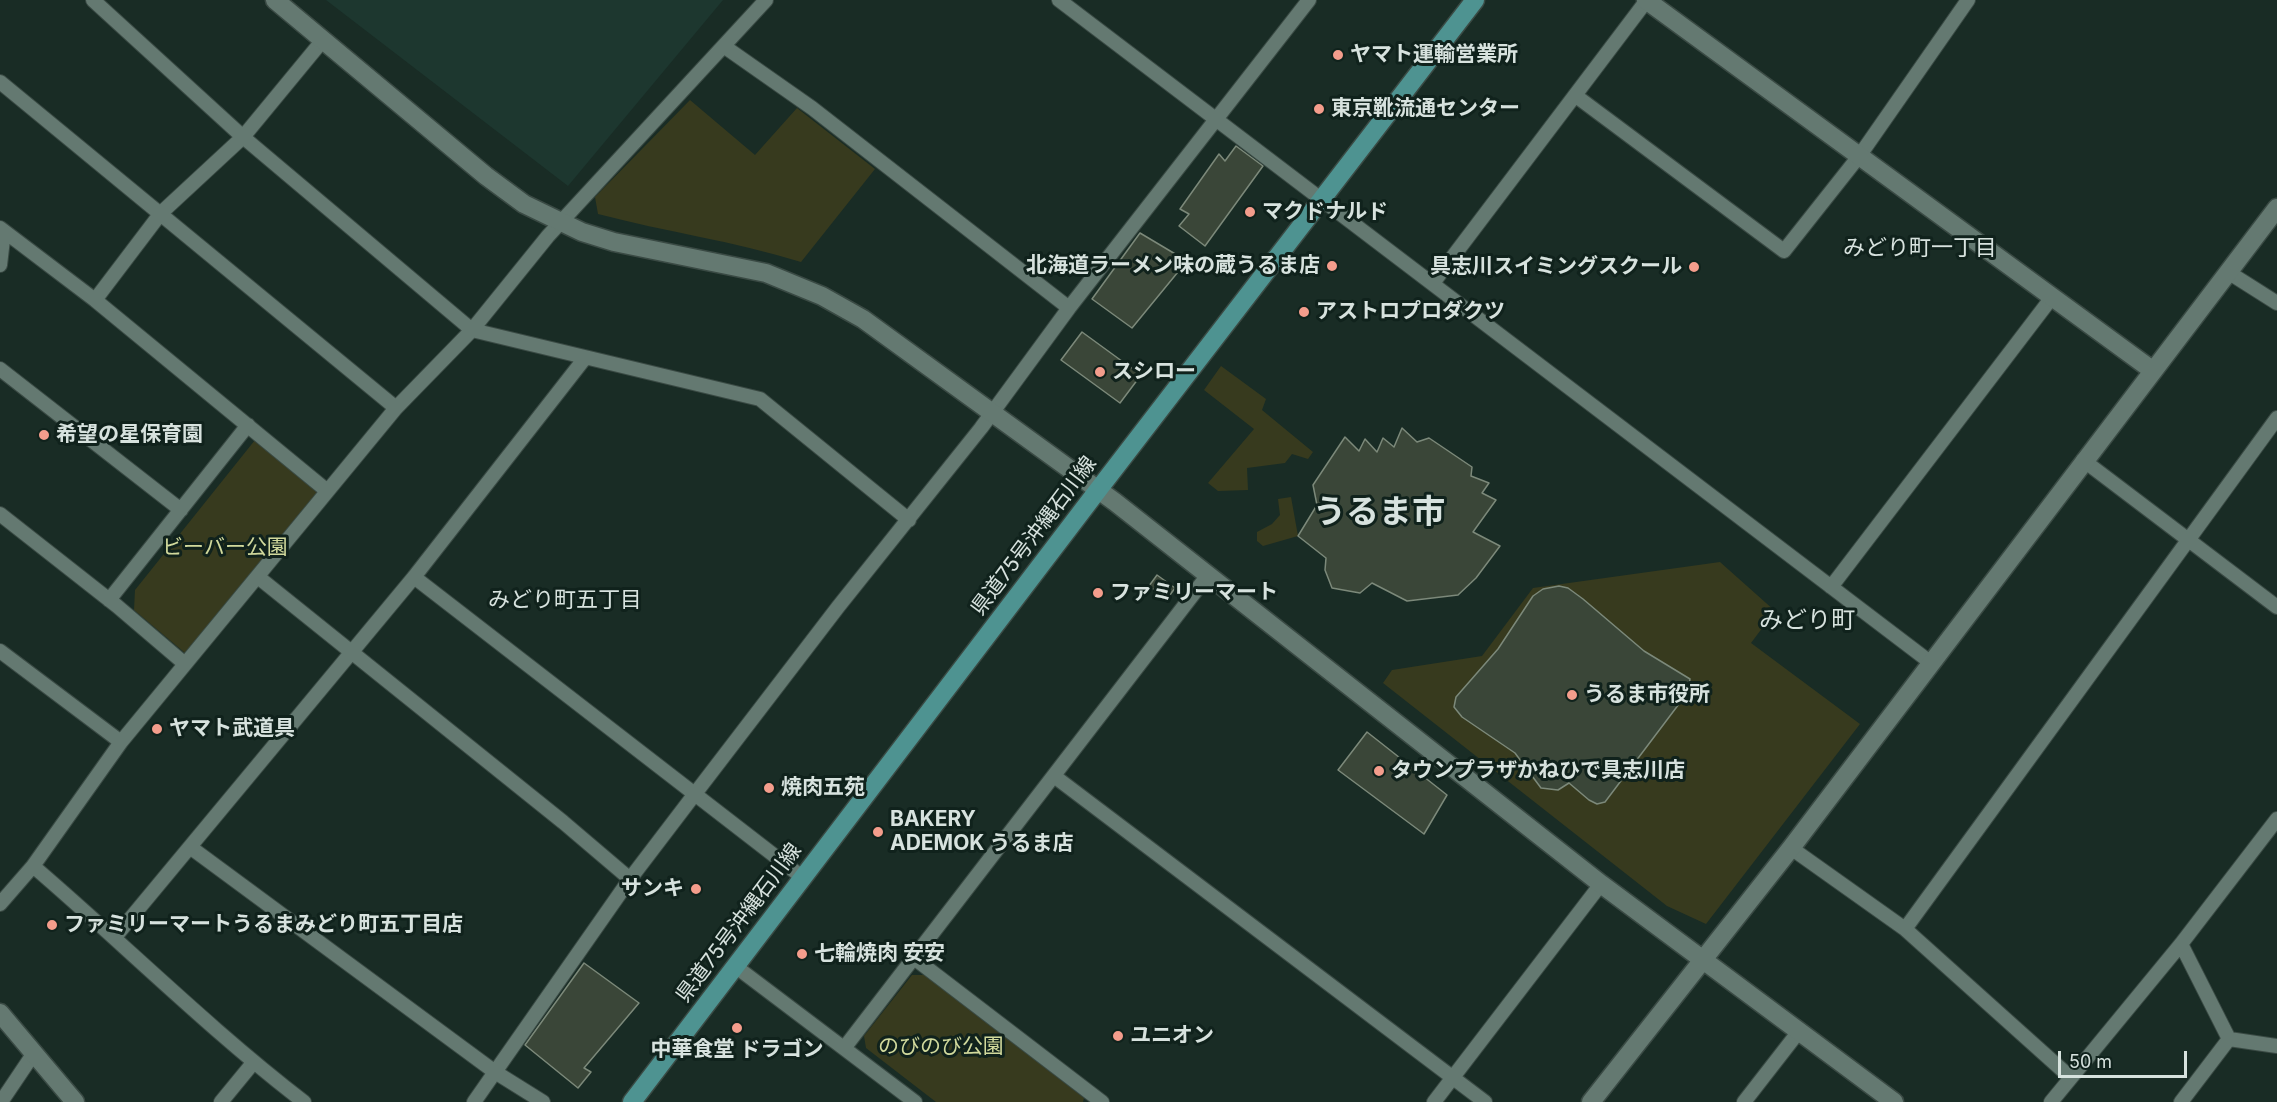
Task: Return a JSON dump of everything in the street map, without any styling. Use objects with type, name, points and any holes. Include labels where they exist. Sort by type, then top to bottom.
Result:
[{"type":"main road","name":"県道75号沖縄石川線","points":[[632,1102],[1475,0]]},
{"type":"street","points":[[93,0],[243,137],[472,330],[760,399],[909,520]]},
{"type":"street","points":[[275,0],[486,176],[524,204],[561,223],[614,242],[741,266],[794,283],[862,319],[1098,490],[1601,884],[1894,1102]]},
{"type":"street","points":[[0,904],[33,866],[121,742],[258,577],[326,490],[396,408],[472,330],[561,223],[766,0]]},
{"type":"street","points":[[1059,0],[1216,122],[1433,283],[1930,662]]},
{"type":"street","points":[[474,1102],[630,879],[1309,0]]},
{"type":"street","points":[[1433,283],[1576,96],[1646,0],[2152,370]]},
{"type":"street","points":[[1576,96],[1784,251],[1860,155],[1968,0]]},
{"type":"street","points":[[95,300],[161,213],[243,137],[323,40]]},
{"type":"street","points":[[724,47],[812,108],[1069,308]]},
{"type":"street","points":[[0,82],[396,408]]},
{"type":"street","points":[[1591,1102],[1791,848],[2083,460],[2277,208]]},
{"type":"street","points":[[2,230],[95,300],[326,490]]},
{"type":"street","points":[[0,265],[2,230]]},
{"type":"street","points":[[2228,272],[2277,303]]},
{"type":"street","points":[[1831,587],[2053,296]]},
{"type":"street","points":[[115,937],[414,577],[585,358]]},
{"type":"street","points":[[0,369],[181,510]]},
{"type":"street","points":[[1905,929],[2187,538],[2277,418]]},
{"type":"street","points":[[109,600],[248,426]]},
{"type":"street","points":[[2083,460],[2277,607]]},
{"type":"street","points":[[0,514],[109,600],[185,664]]},
{"type":"street","points":[[845,1047],[1208,575]]},
{"type":"street","points":[[258,577],[630,879]]},
{"type":"street","points":[[414,577],[802,877]]},
{"type":"street","points":[[0,651],[121,742]]},
{"type":"street","points":[[1054,776],[1485,1102]]},
{"type":"street","points":[[2051,1102],[2181,944],[2277,819]]},
{"type":"street","points":[[190,848],[495,1072],[543,1102]]},
{"type":"street","points":[[1791,848],[1905,929],[2070,1077]]},
{"type":"street","points":[[33,866],[115,937],[253,1063],[304,1102]]},
{"type":"street","points":[[1434,1102],[1601,884]]},
{"type":"street","points":[[2181,944],[2229,1039]]},
{"type":"street","points":[[914,958],[1102,1102]]},
{"type":"street","points":[[735,966],[915,1102]]},
{"type":"street","points":[[0,1013],[75,1102]]},
{"type":"street","points":[[1744,1102],[1800,1030]]},
{"type":"street","points":[[2229,1039],[2277,1046]]},
{"type":"street","points":[[2181,1102],[2229,1039]]},
{"type":"street","points":[[0,1102],[34,1053]]},
{"type":"street","points":[[221,1102],[253,1063]]},
{"type":"shaded area","points":[[326,0],[723,0],[568,186]]},
{"type":"green space","points":[[690,100],[755,155],[797,108],[875,169],[801,262],[751,248],[598,214],[595,197]]},
{"type":"green space","points":[[1221,366],[1266,399],[1262,410],[1313,452],[1308,459],[1292,454],[1285,463],[1247,468],[1248,490],[1218,491],[1208,483],[1254,429],[1204,390]]},
{"type":"green space","name":"ビーバー公園","points":[[259,435],[326,490],[191,658],[134,610],[135,590]]},
{"type":"green space","points":[[1291,497],[1298,536],[1263,546],[1257,541],[1257,532],[1272,524],[1280,515],[1278,499]]},
{"type":"green space","points":[[1720,562],[1775,611],[1751,643],[1860,724],[1706,924],[1667,906],[1383,683],[1392,670],[1482,656],[1533,588]]},
{"type":"green space","name":"のびのび公園","points":[[912,975],[926,975],[1084,1098],[1083,1102],[936,1102],[866,1048],[864,1036]]},
{"type":"building","points":[[1236,146],[1263,166],[1205,246],[1179,226],[1189,214],[1180,209],[1219,154],[1225,161]]},
{"type":"building","points":[[1140,233],[1187,261],[1132,328],[1092,299]]},
{"type":"building","points":[[1082,332],[1141,375],[1120,403],[1061,360]]},
{"type":"building","points":[[1402,428],[1417,442],[1429,438],[1472,467],[1471,476],[1489,483],[1482,493],[1496,500],[1473,532],[1500,546],[1476,578],[1458,595],[1407,601],[1372,583],[1360,593],[1332,588],[1325,570],[1326,558],[1298,536],[1317,505],[1313,485],[1345,437],[1359,451],[1365,439],[1377,452],[1383,438],[1394,447]]},
{"type":"building","points":[[1157,575],[1175,588],[1167,599],[1149,586]]},
{"type":"building","name":"うるま市役所","points":[[1559,586],[1568,588],[1583,599],[1644,651],[1690,679],[1688,692],[1605,802],[1597,804],[1569,783],[1558,790],[1541,788],[1515,753],[1462,717],[1454,707],[1456,697],[1498,649],[1533,596],[1543,589]]},
{"type":"building","points":[[1367,732],[1447,795],[1424,834],[1338,770]]},
{"type":"building","points":[[584,963],[639,1003],[584,1068],[591,1072],[578,1088],[525,1045]]},
{"type":"place","name":"ヤマト運輸営業所","points":[[1338,55]]},
{"type":"place","name":"東京靴流通センター","points":[[1319,109]]},
{"type":"place","name":"マクドナルド","points":[[1250,212]]},
{"type":"place","name":"北海道ラーメン味の蔵うるま店","points":[[1332,266]]},
{"type":"place","name":"具志川スイミングスクール","points":[[1694,267]]},
{"type":"place","name":"アストロプロダクツ","points":[[1304,312]]},
{"type":"place","name":"スシロー","points":[[1100,372]]},
{"type":"place","name":"希望の星保育園","points":[[44,435]]},
{"type":"place","name":"ファミリーマート","points":[[1098,593]]},
{"type":"place","name":"うるま市役所","points":[[1572,695]]},
{"type":"place","name":"ヤマト武道具","points":[[157,729]]},
{"type":"place","name":"タウンプラザかねひで具志川店","points":[[1379,771]]},
{"type":"place","name":"焼肉五苑","points":[[769,788]]},
{"type":"place","name":"BAKERY ADEMOK うるま店","points":[[878,832]]},
{"type":"place","name":"サンキ","points":[[696,889]]},
{"type":"place","name":"ファミリーマートうるまみどり町五丁目店","points":[[52,925]]},
{"type":"place","name":"七輪焼肉 安安","points":[[802,954]]},
{"type":"place","name":"中華食堂 ドラゴン","points":[[737,1028]]},
{"type":"place","name":"ユニオン","points":[[1118,1036]]},
{"type":"district","name":"みどり町一丁目","points":[[1920,248]]},
{"type":"district","name":"うるま市","points":[[1379,513]]},
{"type":"district","name":"みどり町五丁目","points":[[565,600]]},
{"type":"district","name":"みどり町","points":[[1807,621]]}]
